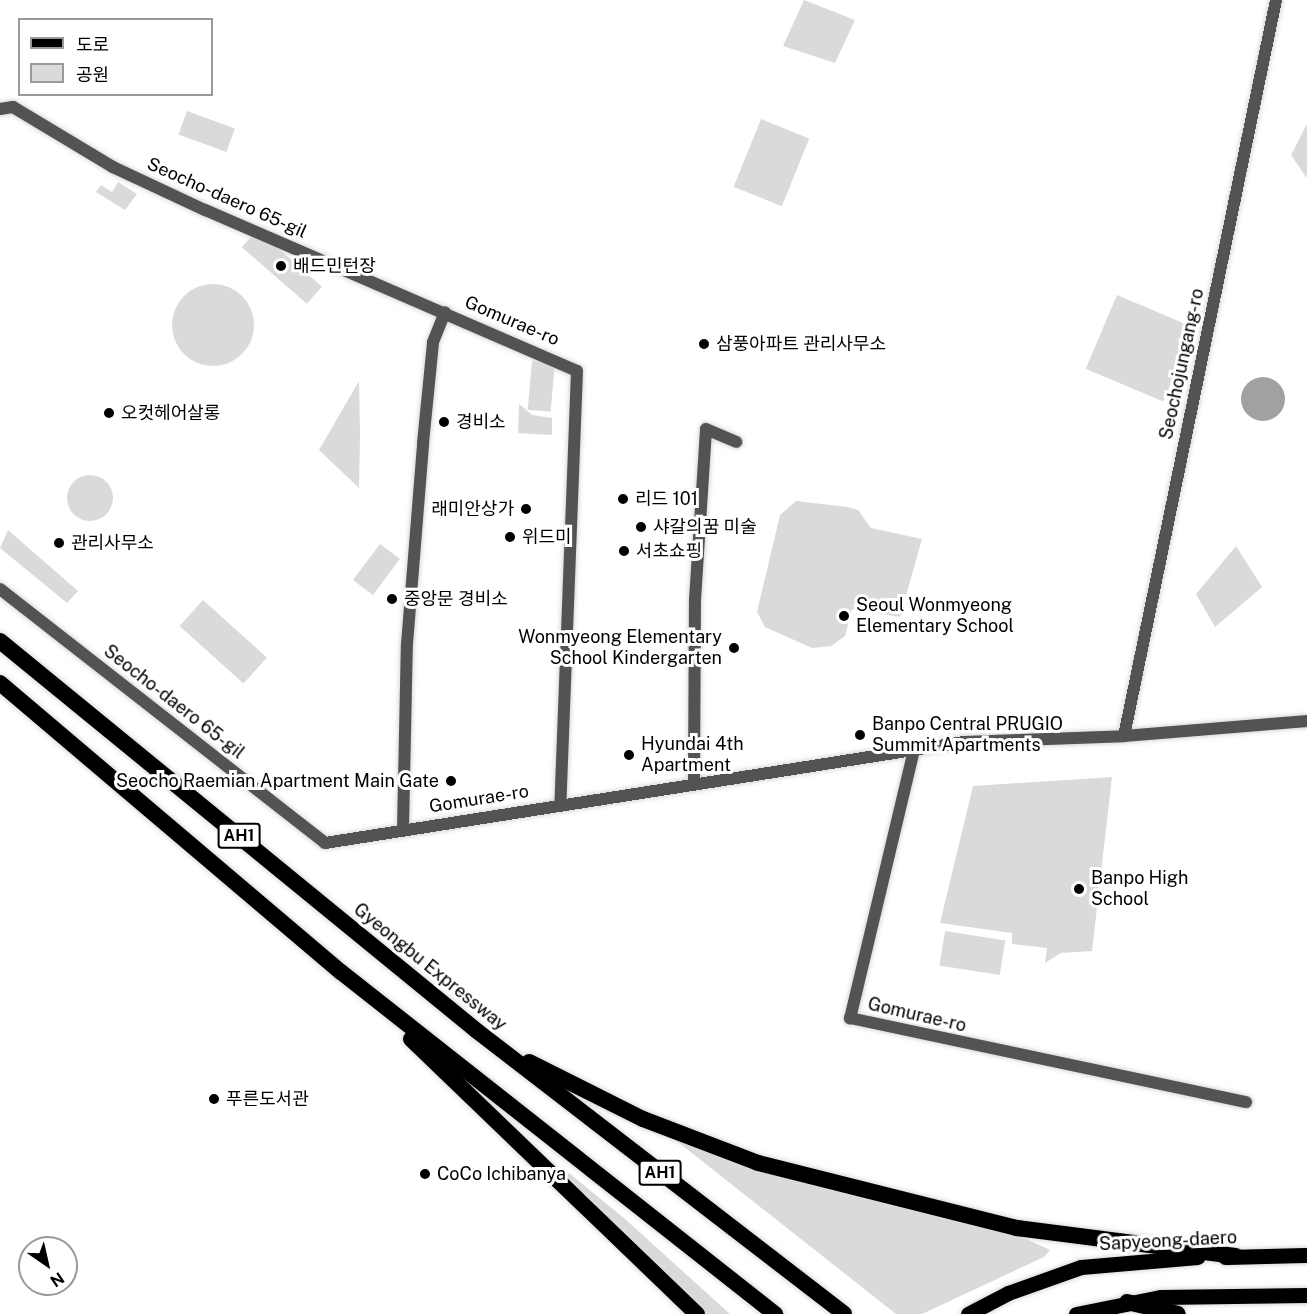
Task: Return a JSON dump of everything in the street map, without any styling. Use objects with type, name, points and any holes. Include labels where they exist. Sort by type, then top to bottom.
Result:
[{"type":"highway","name":"Gyeongbu Expressway","points":[[0,641],[477,1031],[844,1314]]},
{"type":"highway","name":"AH1","points":[[0,683],[341,972],[776,1314]]},
{"type":"highway","points":[[341,972],[697,1314]]},
{"type":"highway","points":[[477,1031],[597,1098],[758,1163],[1017,1228],[1235,1256]]},
{"type":"highway","points":[[1127,1302],[1178,1314]]},
{"type":"main road","name":"Sapyeong-daero","points":[[968,1314],[1008,1293],[1081,1267],[1143,1258],[1307,1255]]},
{"type":"main road","points":[[1076,1314],[1127,1302],[1202,1295],[1307,1295]]},
{"type":"street","name":"Seochojungang-ro","points":[[1124,736],[1276,0]]},
{"type":"street","name":"Seocho-daero 65-gil","points":[[0,109],[13,107],[134,177],[445,312]]},
{"type":"street","name":"Gomurae-ro","points":[[403,829],[407,644],[423,443],[433,342],[445,312],[577,371],[560,805]]},
{"type":"street","points":[[694,784],[694,600],[706,429],[736,442]]},
{"type":"street","name":"Seocho-daero 65-gil","points":[[0,589],[326,843]]},
{"type":"street","name":"Gomurae-ro","points":[[326,843],[964,742],[1124,736],[1307,721]]},
{"type":"street","name":"Gomurae-ro","points":[[914,750],[850,1018],[1246,1102]]},
{"type":"green space","points":[[804,0],[855,20],[835,63],[783,46]]},
{"type":"green space","points":[[187,111],[235,128],[226,152],[178,134]]},
{"type":"green space","points":[[761,119],[809,138],[782,206],[734,187]]},
{"type":"green space","points":[[1307,124],[1307,177],[1306,177],[1291,155]]},
{"type":"green space","points":[[118,182],[137,194],[125,210],[96,192],[101,185],[112,192]]},
{"type":"green space","name":"배드민턴장","points":[[257,230],[322,286],[307,304],[242,247]]},
{"type":"green space","points":[[213,284],[229,287],[242,296],[251,309],[254,325],[251,341],[242,354],[229,363],[213,366],[197,363],[184,354],[175,341],[172,325],[175,309],[184,296],[197,287]]},
{"type":"green space","points":[[1117,295],[1194,328],[1163,401],[1086,369]]},
{"type":"green space","points":[[532,361],[555,363],[551,412],[528,410]]},
{"type":"green space","points":[[359,381],[360,434],[359,488],[319,450]]},
{"type":"green space","points":[[519,404],[532,415],[552,418],[552,435],[518,433]]},
{"type":"green space","points":[[90,475],[106,482],[113,498],[106,514],[90,521],[74,514],[67,498],[74,482]]},
{"type":"green space","points":[[796,501],[858,510],[871,528],[922,539],[900,617],[852,609],[845,636],[831,646],[812,648],[765,627],[757,612],[780,515]]},
{"type":"green space","points":[[8,530],[78,591],[67,603],[0,548]]},
{"type":"green space","points":[[380,544],[400,559],[373,595],[353,580]]},
{"type":"green space","points":[[1236,546],[1262,587],[1215,627],[1196,594]]},
{"type":"green space","points":[[203,600],[267,658],[243,684],[180,626]]},
{"type":"green space","points":[[1112,777],[1092,951],[1061,953],[1045,963],[1047,948],[1012,944],[1012,933],[940,923],[973,786]]},
{"type":"green space","points":[[945,931],[1005,941],[1000,975],[940,966]]},
{"type":"green space","points":[[664,1131],[741,1162],[1020,1236],[1050,1250],[1044,1257],[922,1314],[896,1314]]},
{"type":"green space","points":[[569,1173],[625,1219],[730,1314],[706,1314],[565,1178]]},
{"type":"shaded area","points":[[1263,377],[1272,378],[1279,383],[1284,390],[1284,408],[1279,415],[1272,420],[1263,421],[1254,420],[1247,415],[1242,408],[1241,399],[1242,390],[1247,383],[1254,378]]},
{"type":"place","name":"배드민턴장","points":[[281,266]]},
{"type":"place","name":"삼풍아파트 관리사무소","points":[[704,344]]},
{"type":"place","name":"오컷헤어살롱","points":[[109,413]]},
{"type":"place","name":"경비소","points":[[444,422]]},
{"type":"place","name":"리드 101","points":[[623,499]]},
{"type":"place","name":"래미안상가","points":[[526,509]]},
{"type":"place","name":"샤갈의꿈 미술","points":[[641,527]]},
{"type":"place","name":"위드미","points":[[510,537]]},
{"type":"place","name":"관리사무소","points":[[59,543]]},
{"type":"place","name":"서초쇼핑","points":[[624,551]]},
{"type":"place","name":"중앙문 경비소","points":[[392,599]]},
{"type":"place","name":"Seoul Wonmyeong Elementary School","points":[[844,616]]},
{"type":"place","name":"Wonmyeong Elementary School Kindergarten","points":[[734,648]]},
{"type":"place","name":"Banpo Central PRUGIO Summit Apartments","points":[[860,735]]},
{"type":"place","name":"Hyundai 4th Apartment","points":[[629,755]]},
{"type":"place","name":"Seocho Raemian Apartment Main Gate","points":[[451,781]]},
{"type":"place","name":"Banpo High School","points":[[1079,889]]},
{"type":"place","name":"푸른도서관","points":[[214,1099]]},
{"type":"place","name":"CoCo Ichibanya","points":[[425,1174]]}]
